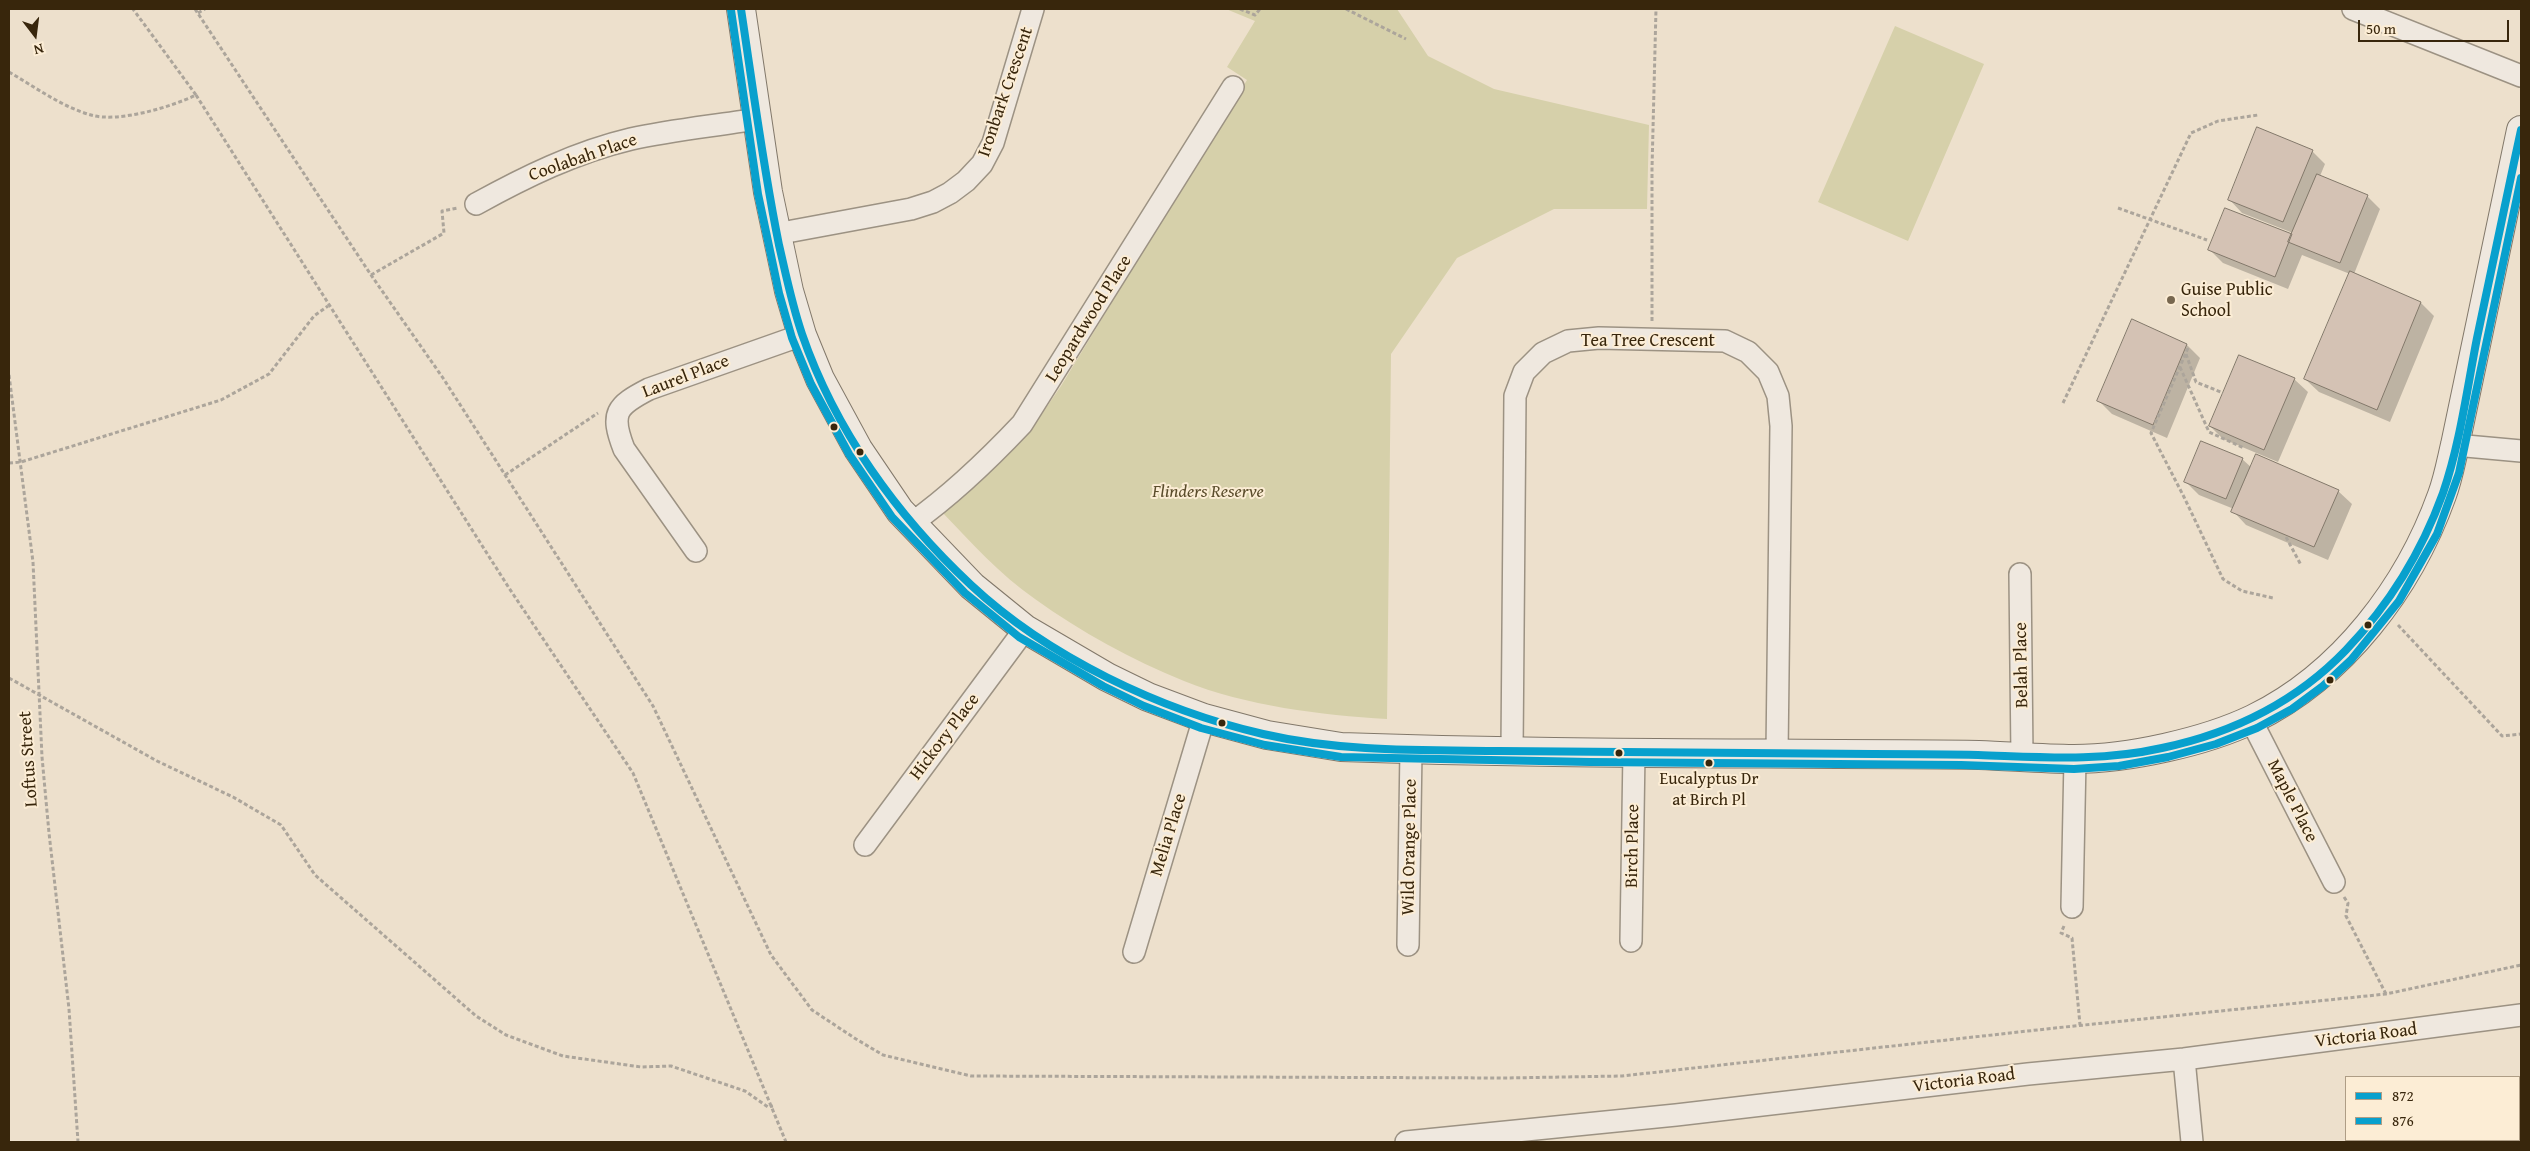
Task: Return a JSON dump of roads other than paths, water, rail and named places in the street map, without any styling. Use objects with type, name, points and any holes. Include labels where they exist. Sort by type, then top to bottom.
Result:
[{"type":"street","points":[[741,9],[756,119],[776,234],[789,291],[802,335],[820,379],[858,449],[880,483],[912,523],[972,586],[1025,629],[1107,677],[1148,697],[1204,718],[1267,736],[1341,747],[1410,750],[1777,753],[2075,759],[2134,754],[2186,742],[2250,720],[2276,706],[2313,679],[2345,651],[2380,613],[2408,568],[2428,528],[2443,492],[2455,445],[2521,130]]},
{"type":"street","name":"Ironbark Crescent","points":[[776,234],[911,208],[950,194],[966,181],[982,164],[992,143],[1033,9]]},
{"type":"street","points":[[2353,9],[2521,76]]},
{"type":"street","name":"Leopardwood Place","points":[[912,523],[934,507],[989,460],[1022,424],[1233,87]]},
{"type":"street","name":"Coolabah Place","points":[[476,204],[523,178],[570,159],[631,139],[756,119]]},
{"type":"street","name":"Laurel Place","points":[[696,552],[624,450],[616,430],[616,414],[626,401],[649,389],[802,335]]},
{"type":"street","name":"Tea Tree Crescent","points":[[1512,750],[1515,396],[1524,372],[1543,353],[1568,341],[1599,338],[1725,341],[1748,352],[1768,372],[1778,396],[1781,426],[1777,753]]},
{"type":"street","points":[[2455,445],[2521,451]]},
{"type":"street","name":"Belah Place","points":[[2020,574],[2022,757]]},
{"type":"street","name":"Hickory Place","points":[[865,845],[1025,629]]},
{"type":"street","name":"Melia Place","points":[[1134,952],[1204,718]]},
{"type":"street","name":"Maple Place","points":[[2250,720],[2334,882]]},
{"type":"street","name":"Wild Orange Place","points":[[1408,945],[1410,750]]},
{"type":"street","name":"Birch Place","points":[[1631,941],[1634,752]]},
{"type":"street","points":[[2072,907],[2075,759]]},
{"type":"street","name":"Victoria Road","points":[[1406,1142],[1676,1115],[2028,1074],[2184,1059],[2521,1015]]},
{"type":"street","points":[[2184,1059],[2192,1142]]},
{"type":"place","name":"Guise Public School","points":[[2171,300]]},
{"type":"place","name":"Eucalyptus Dr at Birch Pl","points":[[1709,763]]},
{"type":"park label","name":"Flinders Reserve","points":[[1208,492]]}]
